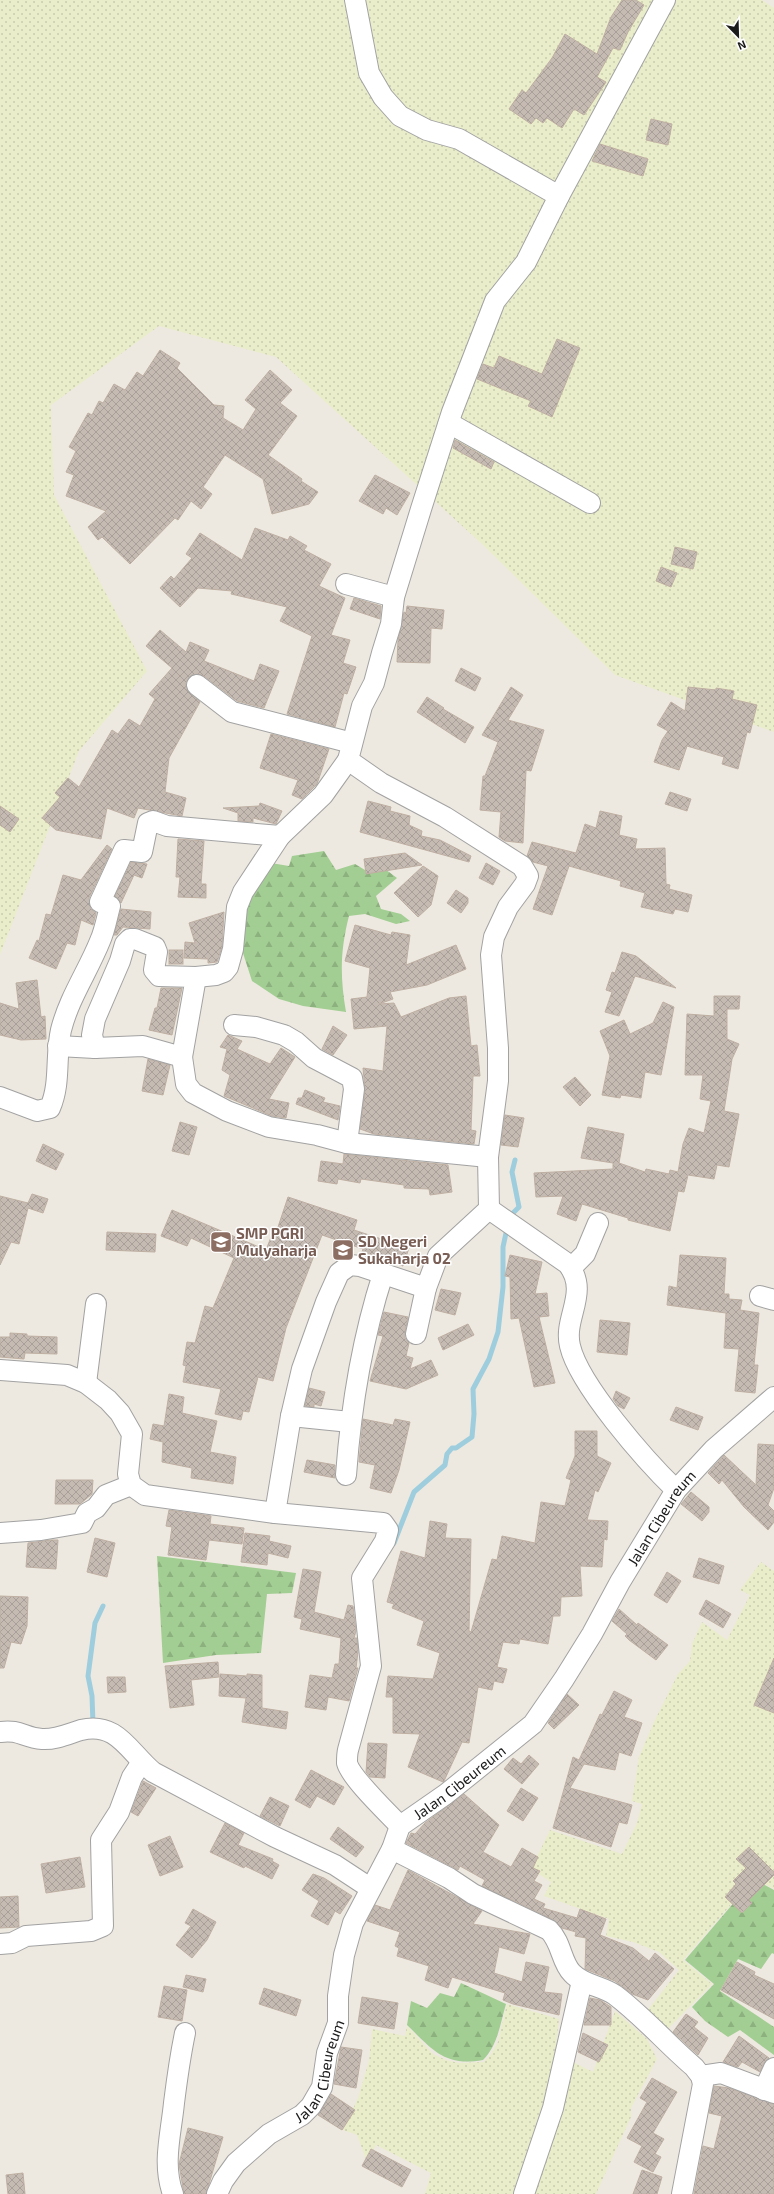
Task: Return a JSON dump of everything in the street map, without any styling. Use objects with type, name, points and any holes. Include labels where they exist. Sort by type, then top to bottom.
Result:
[{"type":"street","points":[[356,0],[369,73],[383,97],[400,116],[428,130],[459,139],[559,196]]},
{"type":"street","points":[[95,1048],[92,1035],[95,1019],[117,968],[125,944],[128,940],[135,939],[155,946],[157,952],[154,970],[159,976],[196,977],[216,975],[224,972],[228,967],[233,949],[237,907],[243,892],[280,836],[323,795],[350,751],[362,706],[374,683],[391,624],[394,597],[449,422],[495,301],[526,262],[559,196],[665,0]]},
{"type":"street","points":[[449,422],[590,503]]},
{"type":"street","points":[[346,584],[394,597]]},
{"type":"street","points":[[196,685],[232,712],[350,751],[370,777],[445,817],[522,866],[526,871],[527,880],[508,907],[494,937],[491,955],[498,1048],[498,1081],[488,1157],[489,1209],[438,1256],[426,1288],[416,1334]]},
{"type":"street","points":[[0,1097],[37,1112],[50,1108],[54,1099],[58,1079],[58,1046],[61,1029],[73,997],[101,940],[110,906],[100,902],[124,850],[142,852],[148,823],[153,821],[167,826],[280,836]]},
{"type":"street","points":[[196,977],[182,1057],[186,1084],[193,1093],[228,1111],[269,1127],[316,1134],[347,1143],[488,1157]]},
{"type":"street","points":[[234,1024],[256,1027],[284,1035],[296,1042],[314,1058],[352,1078],[354,1089],[347,1143]]},
{"type":"street","points":[[58,1046],[95,1048],[143,1046],[182,1057]]},
{"type":"street","points":[[489,1209],[568,1264],[571,1268],[576,1282],[577,1296],[569,1337],[574,1359],[591,1387],[626,1435],[676,1490]]},
{"type":"street","points":[[571,1268],[585,1254],[598,1223]]},
{"type":"street","points":[[275,1513],[291,1416],[302,1369],[338,1273],[346,1267],[355,1265],[426,1288]]},
{"type":"street","points":[[346,1475],[350,1422],[368,1328],[383,1274]]},
{"type":"street","points":[[86,1383],[96,1304]]},
{"type":"street","points":[[0,1370],[67,1375],[86,1383],[108,1400],[120,1413],[132,1434],[128,1474],[131,1485],[145,1495],[275,1513],[383,1523],[388,1530],[385,1541],[362,1578],[371,1666],[348,1750],[347,1762],[350,1770],[400,1826]]},
{"type":"street","name":"Jalan Cibeureum","points":[[217,2194],[223,2181],[236,2163],[269,2134],[302,2115],[311,2106],[322,2087],[327,2053],[338,2023],[338,1996],[344,1955],[353,1923],[370,1888],[392,1849],[400,1826],[446,1794],[533,1724],[564,1679],[588,1640],[676,1490],[714,1449],[774,1396]]},
{"type":"street","points":[[291,1416],[350,1422]]},
{"type":"street","points":[[0,1533],[41,1530],[82,1523],[87,1513],[96,1508],[106,1495],[131,1485]]},
{"type":"street","points":[[0,1732],[15,1730],[41,1739],[55,1738],[82,1730],[102,1729],[120,1737],[142,1762],[154,1772],[269,1834],[335,1865],[370,1888]]},
{"type":"street","points":[[0,1944],[12,1943],[26,1936],[91,1931],[103,1926],[101,1840],[119,1812],[132,1777],[142,1762]]},
{"type":"street","points":[[392,1849],[449,1878],[473,1894],[550,1930],[558,1941],[570,1972],[582,1981],[610,1992],[633,2008],[694,2067],[701,2076],[703,2087],[682,2194]]},
{"type":"street","points":[[524,2194],[553,2108],[582,1981]]},
{"type":"street","points":[[173,2194],[167,2167],[169,2134],[176,2074],[184,2033]]},
{"type":"street","points":[[701,2076],[721,2073],[769,2091],[774,2068]]},
{"type":"green space","points":[[0,0],[762,0],[774,8],[774,732],[615,675],[482,544],[276,357],[159,326],[51,405],[54,495],[147,671],[79,751],[0,955]]},
{"type":"green space","points":[[324,851],[336,870],[355,864],[370,873],[385,869],[397,878],[376,896],[381,909],[401,914],[410,921],[396,924],[365,914],[349,916],[344,941],[342,964],[346,1012],[303,1006],[279,999],[252,981],[242,950],[240,930],[253,881],[265,862],[289,866],[292,856]]},
{"type":"green space","points":[[157,1556],[296,1573],[292,1593],[267,1594],[261,1653],[216,1655],[163,1663]]},
{"type":"green space","points":[[761,1562],[774,1571],[774,1889],[754,1878],[683,1960],[712,1984],[659,2038],[640,2020],[679,1970],[659,1952],[633,1942],[606,1936],[609,1919],[544,1896],[551,1882],[531,1869],[550,1830],[622,1854],[637,1823],[642,1804],[632,1801],[639,1757],[655,1720],[678,1674],[690,1661],[692,1644],[702,1622],[727,1640],[750,1595],[740,1590]]},
{"type":"green space","points":[[754,1879],[774,1890],[774,1954],[772,1953],[761,1969],[738,1959],[720,1991],[774,2027],[774,2055],[740,2030],[728,2037],[705,2021],[692,2007],[714,1984],[685,1960]]},
{"type":"green space","points":[[461,1983],[506,2004],[495,2041],[492,2048],[483,2060],[458,2061],[448,2058],[424,2042],[407,2025],[411,2001],[427,2008],[440,1993],[454,1997]]},
{"type":"green space","points":[[507,2004],[559,2019],[555,2053],[593,2072],[615,2011],[647,2039],[657,2059],[631,2108],[631,2117],[596,2194],[425,2194],[431,2173],[376,2145],[367,2162],[357,2135],[343,2130],[358,2098],[369,2061],[372,2029],[405,2036],[407,2026],[433,2054],[446,2060],[459,2063],[484,2062],[498,2042]]},
{"type":"building","points":[[622,0],[636,0],[644,5],[628,32],[620,50],[613,48],[597,77],[606,82],[584,115],[574,109],[562,128],[547,118],[543,123],[536,118],[531,124],[509,109],[522,90],[526,93],[552,58],[565,34],[597,54],[611,17]]},
{"type":"building","points":[[651,119],[672,124],[668,145],[646,140]]},
{"type":"building","points":[[600,144],[648,159],[643,176],[592,161]]},
{"type":"building","points":[[557,339],[580,348],[552,417],[528,406],[531,401],[477,379],[483,364],[494,368],[499,356],[542,374]]},
{"type":"building","points":[[160,350],[180,363],[177,368],[214,405],[224,406],[223,418],[243,430],[256,409],[245,400],[270,370],[292,390],[280,403],[297,416],[268,455],[302,479],[301,481],[318,492],[309,504],[272,514],[263,479],[225,455],[203,487],[212,494],[201,509],[191,501],[178,520],[175,518],[130,564],[102,537],[98,540],[88,527],[106,511],[66,496],[74,475],[66,472],[76,451],[69,447],[88,413],[92,415],[99,401],[103,403],[114,384],[125,390],[137,372],[143,376]]},
{"type":"building","points":[[455,440],[494,462],[491,469],[453,448]]},
{"type":"building","points":[[375,475],[410,493],[397,515],[386,508],[383,514],[359,501]]},
{"type":"building","points":[[255,528],[288,540],[290,536],[307,546],[304,550],[331,564],[319,586],[345,598],[331,635],[350,640],[343,663],[356,667],[347,694],[344,693],[335,727],[287,714],[312,636],[280,621],[287,607],[231,594],[232,591],[198,588],[180,607],[160,588],[171,576],[174,579],[192,558],[186,554],[200,533],[242,560]]},
{"type":"building","points":[[675,547],[697,552],[693,569],[671,564]]},
{"type":"building","points":[[661,567],[677,573],[671,587],[656,581]]},
{"type":"building","points":[[354,598],[381,606],[380,619],[350,609]]},
{"type":"building","points":[[407,606],[444,610],[442,629],[431,628],[430,663],[397,662],[398,640],[404,612],[406,613]]},
{"type":"building","points":[[160,630],[186,652],[190,642],[209,650],[204,661],[254,681],[260,664],[279,671],[264,708],[237,701],[204,676],[198,674],[192,675],[186,683],[186,689],[200,702],[169,758],[165,792],[186,798],[182,816],[138,808],[134,818],[107,808],[101,839],[56,830],[42,818],[60,797],[55,793],[68,778],[79,787],[112,730],[118,734],[129,719],[140,726],[155,699],[149,694],[172,668],[146,646]]},
{"type":"building","points":[[461,668],[481,678],[475,691],[455,681]]},
{"type":"building","points":[[511,687],[523,695],[508,720],[544,730],[531,771],[526,770],[523,843],[505,841],[499,837],[501,812],[480,810],[483,776],[485,776],[498,742],[482,735]]},
{"type":"building","points":[[688,687],[716,690],[716,688],[734,691],[732,699],[757,705],[750,733],[747,732],[738,769],[722,764],[724,757],[687,746],[679,770],[654,762],[662,740],[668,731],[657,725],[671,702],[685,711]]},
{"type":"building","points":[[427,697],[444,708],[443,709],[474,727],[465,743],[417,712]]},
{"type":"building","points":[[271,734],[329,749],[317,784],[302,799],[292,795],[298,780],[260,768]]},
{"type":"building","points":[[670,792],[691,799],[687,811],[665,804]]},
{"type":"building","points":[[368,801],[391,807],[390,811],[410,816],[409,825],[422,831],[421,836],[440,840],[471,856],[469,862],[360,832]]},
{"type":"building","points":[[260,803],[282,811],[276,824],[253,818],[253,822],[238,821],[238,813],[223,808],[259,806]]},
{"type":"building","points":[[0,806],[19,819],[10,832],[0,825]]},
{"type":"building","points":[[600,811],[622,816],[619,835],[637,839],[635,849],[665,848],[666,884],[670,885],[669,889],[692,895],[688,912],[675,909],[673,914],[641,907],[645,893],[620,886],[621,881],[569,866],[552,915],[533,909],[548,866],[533,862],[527,856],[532,842],[576,853],[585,824],[596,828]]},
{"type":"building","points":[[178,839],[204,841],[201,884],[206,884],[206,898],[178,897],[180,877],[176,877]]},
{"type":"building","points":[[107,845],[112,849],[89,898],[91,909],[96,913],[93,925],[81,920],[75,945],[67,943],[56,969],[29,958],[37,940],[39,941],[46,914],[51,915],[63,875],[81,880]]},
{"type":"building","points":[[405,853],[422,865],[366,874],[364,859]]},
{"type":"building","points":[[131,862],[147,864],[142,878],[134,875],[121,903],[115,896]]},
{"type":"building","points":[[486,863],[500,871],[493,885],[479,878]]},
{"type":"building","points":[[423,866],[438,876],[431,905],[418,917],[394,893]]},
{"type":"building","points":[[456,890],[468,898],[468,903],[461,913],[447,903]]},
{"type":"building","points":[[121,909],[151,912],[150,929],[123,927],[117,935],[114,935]]},
{"type":"building","points":[[224,912],[222,947],[217,962],[208,963],[208,959],[184,958],[185,942],[195,943],[189,923]]},
{"type":"building","points":[[355,925],[391,935],[392,932],[410,935],[406,965],[456,945],[466,969],[427,985],[390,992],[393,999],[379,1004],[394,1003],[401,1017],[449,998],[466,996],[471,1046],[477,1045],[480,1076],[473,1076],[471,1130],[476,1131],[474,1144],[374,1134],[360,1129],[365,1090],[363,1068],[383,1071],[387,1026],[354,1029],[351,999],[367,997],[370,968],[345,961]]},
{"type":"building","points":[[169,950],[183,950],[183,964],[169,964]]},
{"type":"building","points":[[622,952],[636,956],[676,988],[635,976],[619,1016],[605,1012],[612,992],[606,990],[612,972],[615,973]]},
{"type":"building","points":[[37,980],[41,1017],[45,1016],[46,1039],[21,1040],[0,1035],[0,1003],[19,1009],[16,983]]},
{"type":"building","points":[[161,988],[182,988],[172,1035],[149,1030],[155,1008],[157,1008]]},
{"type":"building","points":[[714,996],[740,996],[739,1009],[727,1009],[727,1039],[739,1044],[732,1059],[724,1111],[739,1114],[729,1167],[717,1165],[714,1179],[688,1175],[684,1192],[678,1191],[670,1231],[628,1220],[628,1218],[582,1204],[576,1221],[557,1214],[563,1196],[536,1197],[534,1173],[613,1169],[613,1163],[581,1158],[588,1127],[624,1134],[619,1163],[645,1172],[646,1169],[669,1174],[670,1170],[678,1172],[683,1144],[689,1128],[704,1133],[711,1101],[700,1099],[703,1075],[685,1075],[687,1014],[714,1016]]},
{"type":"building","points":[[663,1002],[674,1007],[661,1075],[645,1072],[641,1098],[621,1095],[620,1098],[602,1095],[610,1056],[600,1031],[624,1020],[630,1034],[653,1023]]},
{"type":"building","points":[[333,1026],[347,1035],[333,1055],[322,1049]]},
{"type":"building","points":[[228,1035],[242,1041],[237,1049],[270,1064],[281,1048],[295,1057],[269,1099],[289,1103],[286,1118],[272,1116],[224,1096],[230,1075],[222,1070],[227,1049],[220,1047]]},
{"type":"building","points":[[148,1059],[170,1065],[163,1095],[142,1091]]},
{"type":"building","points":[[575,1077],[591,1095],[580,1106],[563,1087]]},
{"type":"building","points":[[305,1090],[325,1098],[323,1102],[340,1106],[338,1120],[296,1104],[298,1098],[302,1098]]},
{"type":"building","points":[[505,1115],[524,1118],[518,1147],[501,1145]]},
{"type":"building","points":[[180,1122],[197,1127],[189,1155],[172,1151]]},
{"type":"building","points":[[43,1144],[64,1154],[56,1170],[36,1161]]},
{"type":"building","points":[[344,1154],[448,1165],[452,1192],[430,1195],[429,1189],[404,1188],[404,1185],[361,1179],[360,1183],[338,1179],[337,1184],[318,1181],[321,1161],[343,1164]]},
{"type":"building","points":[[32,1194],[48,1199],[43,1213],[28,1208],[19,1244],[11,1242],[0,1265],[0,1196],[28,1203]]},
{"type":"building","points":[[288,1197],[357,1220],[354,1230],[409,1248],[403,1266],[362,1252],[363,1249],[322,1235],[286,1328],[273,1381],[258,1377],[249,1412],[243,1411],[241,1420],[215,1414],[221,1389],[183,1382],[186,1366],[183,1365],[187,1342],[195,1343],[205,1306],[213,1308],[234,1258],[191,1238],[187,1246],[161,1236],[172,1210],[266,1250],[273,1232],[276,1233]]},
{"type":"building","points":[[107,1232],[156,1234],[155,1252],[106,1250]]},
{"type":"building","points":[[510,1255],[542,1262],[535,1294],[547,1293],[549,1316],[539,1317],[555,1383],[534,1387],[519,1318],[511,1319],[510,1277],[505,1276]]},
{"type":"building","points":[[680,1255],[726,1258],[724,1294],[729,1294],[729,1299],[742,1300],[740,1310],[759,1313],[754,1365],[758,1365],[755,1393],[735,1391],[739,1349],[724,1348],[726,1313],[667,1305],[669,1286],[677,1288]]},
{"type":"building","points":[[441,1289],[461,1293],[455,1315],[435,1310]]},
{"type":"building","points":[[384,1312],[408,1317],[405,1338],[409,1343],[406,1356],[413,1358],[410,1369],[431,1360],[438,1375],[406,1389],[370,1381],[383,1336],[378,1335]]},
{"type":"building","points":[[600,1320],[630,1323],[627,1355],[597,1352]]},
{"type":"building","points":[[468,1324],[474,1335],[443,1350],[438,1338]]},
{"type":"building","points":[[10,1333],[27,1334],[27,1336],[57,1337],[57,1354],[25,1353],[24,1359],[0,1357],[0,1337],[10,1337]]},
{"type":"building","points":[[309,1388],[325,1392],[321,1406],[314,1404],[314,1407],[305,1406]]},
{"type":"building","points":[[616,1391],[630,1398],[624,1409],[618,1406],[613,1399]]},
{"type":"building","points":[[169,1394],[184,1397],[182,1413],[217,1421],[210,1452],[236,1457],[233,1484],[191,1478],[192,1468],[162,1462],[163,1442],[150,1439],[153,1424],[164,1426]]},
{"type":"building","points":[[676,1407],[703,1417],[698,1430],[670,1420]]},
{"type":"building","points":[[363,1419],[393,1425],[395,1419],[410,1422],[399,1470],[391,1493],[370,1488],[375,1465],[359,1462]]},
{"type":"building","points":[[575,1431],[597,1431],[597,1456],[611,1463],[598,1492],[595,1490],[587,1520],[608,1521],[607,1540],[604,1539],[602,1567],[580,1566],[582,1596],[561,1597],[560,1616],[553,1616],[548,1644],[520,1639],[519,1644],[503,1642],[497,1667],[507,1669],[503,1683],[494,1681],[492,1690],[478,1687],[469,1743],[462,1742],[444,1781],[443,1782],[408,1767],[420,1734],[393,1733],[393,1697],[386,1697],[388,1676],[433,1679],[440,1653],[417,1645],[424,1621],[392,1608],[394,1604],[387,1602],[401,1551],[425,1558],[430,1521],[447,1524],[445,1538],[471,1539],[469,1631],[471,1632],[492,1559],[497,1560],[502,1536],[535,1543],[541,1502],[565,1506],[571,1480],[566,1478],[575,1456]]},
{"type":"building","points":[[758,1444],[774,1445],[774,1488],[768,1505],[774,1511],[774,1522],[768,1530],[744,1507],[722,1480],[719,1484],[708,1473],[724,1455],[756,1485]]},
{"type":"building","points":[[307,1460],[335,1465],[335,1478],[304,1472]]},
{"type":"building","points":[[56,1480],[93,1480],[92,1494],[80,1504],[55,1504]]},
{"type":"building","points":[[691,1492],[709,1507],[709,1512],[702,1521],[681,1504]]},
{"type":"building","points":[[169,1510],[211,1516],[210,1524],[244,1528],[242,1544],[209,1540],[206,1560],[168,1555],[172,1527],[166,1526]]},
{"type":"building","points":[[245,1533],[270,1536],[269,1541],[291,1546],[288,1558],[268,1553],[267,1565],[241,1562]]},
{"type":"building","points":[[95,1538],[115,1543],[107,1577],[87,1572]]},
{"type":"building","points":[[58,1540],[56,1569],[26,1567],[28,1543]]},
{"type":"building","points":[[699,1558],[724,1566],[719,1584],[693,1577]]},
{"type":"building","points":[[303,1569],[321,1572],[314,1612],[344,1620],[348,1605],[353,1606],[356,1631],[354,1638],[357,1638],[358,1652],[356,1668],[358,1668],[349,1701],[328,1697],[326,1710],[305,1707],[310,1675],[332,1678],[335,1664],[339,1664],[341,1638],[300,1629],[302,1619],[294,1617]]},
{"type":"building","points":[[667,1572],[681,1581],[667,1603],[654,1595]]},
{"type":"building","points":[[0,1596],[28,1597],[27,1626],[21,1644],[11,1642],[4,1668],[0,1668]]},
{"type":"building","points":[[706,1600],[731,1614],[723,1628],[699,1614]]},
{"type":"building","points":[[619,1609],[637,1625],[638,1623],[668,1645],[656,1660],[629,1640],[625,1636],[627,1634],[612,1621]]},
{"type":"building","points":[[774,1658],[774,1713],[754,1705]]},
{"type":"building","points":[[218,1662],[219,1677],[191,1680],[194,1705],[170,1708],[165,1666]]},
{"type":"building","points":[[220,1674],[247,1676],[247,1674],[262,1675],[262,1708],[288,1712],[286,1729],[242,1722],[246,1698],[219,1696]]},
{"type":"building","points":[[107,1677],[125,1677],[126,1692],[108,1693]]},
{"type":"building","points":[[614,1691],[632,1700],[624,1717],[642,1723],[631,1756],[619,1752],[615,1770],[584,1764],[570,1788],[632,1805],[627,1824],[619,1822],[611,1847],[553,1828],[573,1757],[579,1760],[600,1714],[602,1715]]},
{"type":"building","points":[[567,1694],[579,1705],[554,1729],[548,1723]]},
{"type":"building","points":[[368,1743],[387,1744],[385,1778],[370,1777],[366,1772]]},
{"type":"building","points":[[529,1755],[539,1764],[522,1784],[504,1769],[513,1758],[521,1764]]},
{"type":"building","points":[[311,1770],[344,1787],[334,1805],[317,1796],[310,1808],[295,1800]]},
{"type":"building","points":[[143,1781],[156,1788],[138,1816],[131,1812]]},
{"type":"building","points":[[521,1788],[538,1798],[523,1821],[507,1811]]},
{"type":"building","points":[[464,1794],[499,1825],[483,1852],[511,1867],[522,1848],[538,1857],[533,1868],[540,1871],[534,1881],[542,1885],[534,1899],[545,1904],[543,1908],[577,1918],[580,1909],[606,1919],[600,1935],[633,1948],[649,1961],[655,1953],[674,1969],[648,2000],[632,1994],[615,1981],[585,1969],[586,1938],[575,1936],[576,1932],[562,1928],[554,1920],[482,1886],[485,1880],[460,1866],[458,1870],[406,1843],[411,1833],[415,1834],[425,1823]]},
{"type":"building","points":[[270,1797],[289,1806],[280,1826],[260,1816]]},
{"type":"building","points":[[225,1823],[244,1833],[238,1845],[273,1859],[272,1861],[279,1865],[272,1879],[210,1852]]},
{"type":"building","points":[[338,1827],[364,1847],[356,1857],[330,1839]]},
{"type":"building","points":[[170,1836],[183,1867],[160,1876],[148,1845]]},
{"type":"building","points":[[749,1847],[774,1872],[774,1875],[749,1900],[752,1903],[742,1913],[725,1897],[736,1884],[733,1881],[746,1868],[736,1859]]},
{"type":"building","points":[[80,1857],[85,1887],[46,1893],[41,1864]]},
{"type":"building","points":[[408,1870],[482,1911],[473,1924],[530,1934],[524,1954],[499,1947],[494,1973],[522,1982],[526,1962],[549,1967],[544,1992],[562,1994],[559,2015],[513,2004],[503,2000],[505,1993],[452,1977],[448,1988],[425,1980],[429,1966],[397,1956],[399,1948],[395,1946],[400,1932],[367,1921],[375,1905],[390,1910]]},
{"type":"building","points":[[313,1874],[324,1878],[352,1896],[340,1914],[335,1911],[328,1925],[311,1916],[319,1901],[302,1890]]},
{"type":"building","points":[[18,1896],[19,1927],[0,1928],[0,1897]]},
{"type":"building","points":[[193,1909],[216,1922],[207,1940],[192,1958],[176,1945],[191,1926],[185,1923]]},
{"type":"building","points":[[737,1962],[755,1972],[754,1975],[774,1984],[774,2019],[721,1990]]},
{"type":"building","points":[[186,1975],[206,1979],[203,1992],[183,1987]]},
{"type":"building","points":[[164,1986],[187,1990],[182,2021],[158,2017]]},
{"type":"building","points":[[264,1988],[301,2000],[296,2016],[259,2004]]},
{"type":"building","points":[[362,1997],[398,2003],[394,2029],[358,2023]]},
{"type":"building","points":[[590,1998],[600,2000],[611,2007],[611,2025],[584,2025]]},
{"type":"building","points":[[686,2014],[698,2022],[694,2027],[708,2038],[698,2055],[673,2032]]},
{"type":"building","points":[[583,2033],[608,2045],[599,2062],[578,2052]]},
{"type":"building","points":[[739,2036],[769,2058],[764,2063],[760,2072],[742,2062],[738,2067],[723,2062]]},
{"type":"building","points":[[341,2047],[362,2050],[356,2088],[334,2084]]},
{"type":"building","points":[[652,2078],[677,2092],[653,2133],[664,2139],[655,2154],[661,2157],[653,2172],[634,2162],[642,2146],[627,2138],[647,2102],[640,2098]]},
{"type":"building","points":[[714,2086],[729,2088],[774,2104],[774,2194],[694,2194],[703,2146],[714,2149],[722,2116],[709,2113]]},
{"type":"building","points":[[331,2094],[355,2110],[342,2130],[318,2115]]},
{"type":"building","points":[[188,2128],[223,2137],[206,2194],[184,2194],[179,2164]]},
{"type":"building","points":[[371,2149],[411,2170],[402,2187],[362,2166]]},
{"type":"building","points":[[642,2170],[662,2177],[657,2194],[633,2194]]},
{"type":"building","points":[[23,2173],[25,2194],[8,2194],[6,2175]]},
{"type":"waterway","points":[[509,1217],[519,1207],[512,1172],[515,1160]]},
{"type":"waterway","points":[[394,1543],[414,1492],[445,1465],[447,1454],[452,1448],[456,1448],[472,1437],[474,1414],[473,1389],[489,1359],[498,1332],[503,1287],[503,1247],[506,1233]]},
{"type":"waterway","points":[[93,1724],[92,1696],[88,1676],[95,1623],[103,1606]]},
{"type":"place","name":"SMP PGRI Mulyaharja","points":[[221,1242]]},
{"type":"place","name":"SD Negeri Sukaharja 02","points":[[343,1250]]}]
